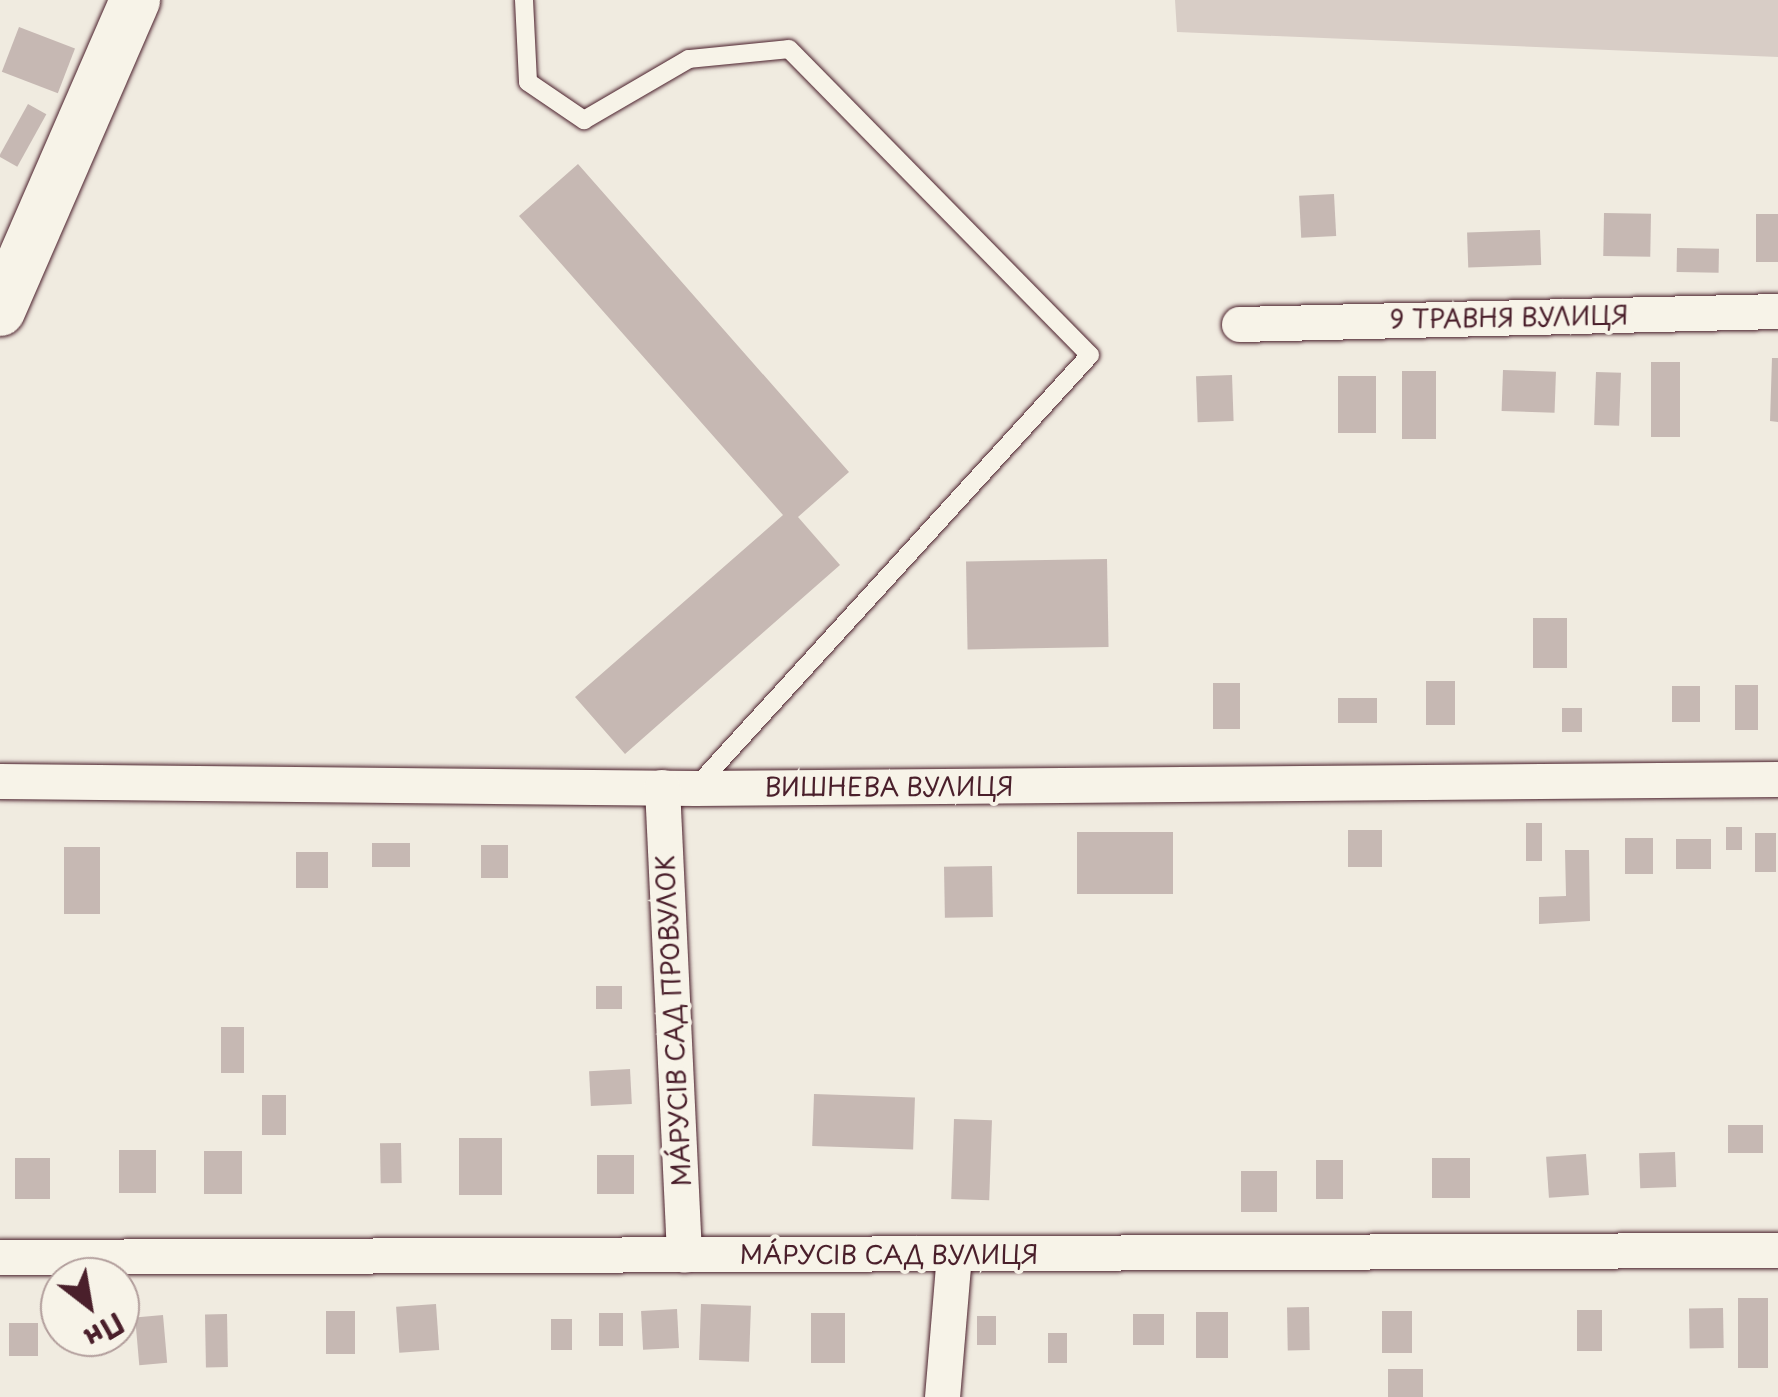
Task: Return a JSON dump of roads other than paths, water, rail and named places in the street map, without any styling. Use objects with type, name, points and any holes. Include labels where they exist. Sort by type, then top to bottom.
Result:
[{"type":"street","points":[[7,283],[135,0]]},
{"type":"street","name":"9 ТРАВНЯ ВУЛИЦЯ","points":[[1239,324],[1778,311]]},
{"type":"street","name":"ВИШНЕВА ВУЛИЦЯ","points":[[0,781],[679,788],[1778,779]]},
{"type":"street","name":"МÁРУСІВ САД ПРОВУЛОК","points":[[679,788],[684,1254]]},
{"type":"street","name":"МÁРУСІВ САД ВУЛИЦЯ","points":[[0,1257],[1778,1250]]},
{"type":"street","points":[[942,1397],[954,1254]]},
{"type":"lane","points":[[524,0],[528,82],[584,120],[690,59],[789,50],[1090,356],[679,788]]}]
